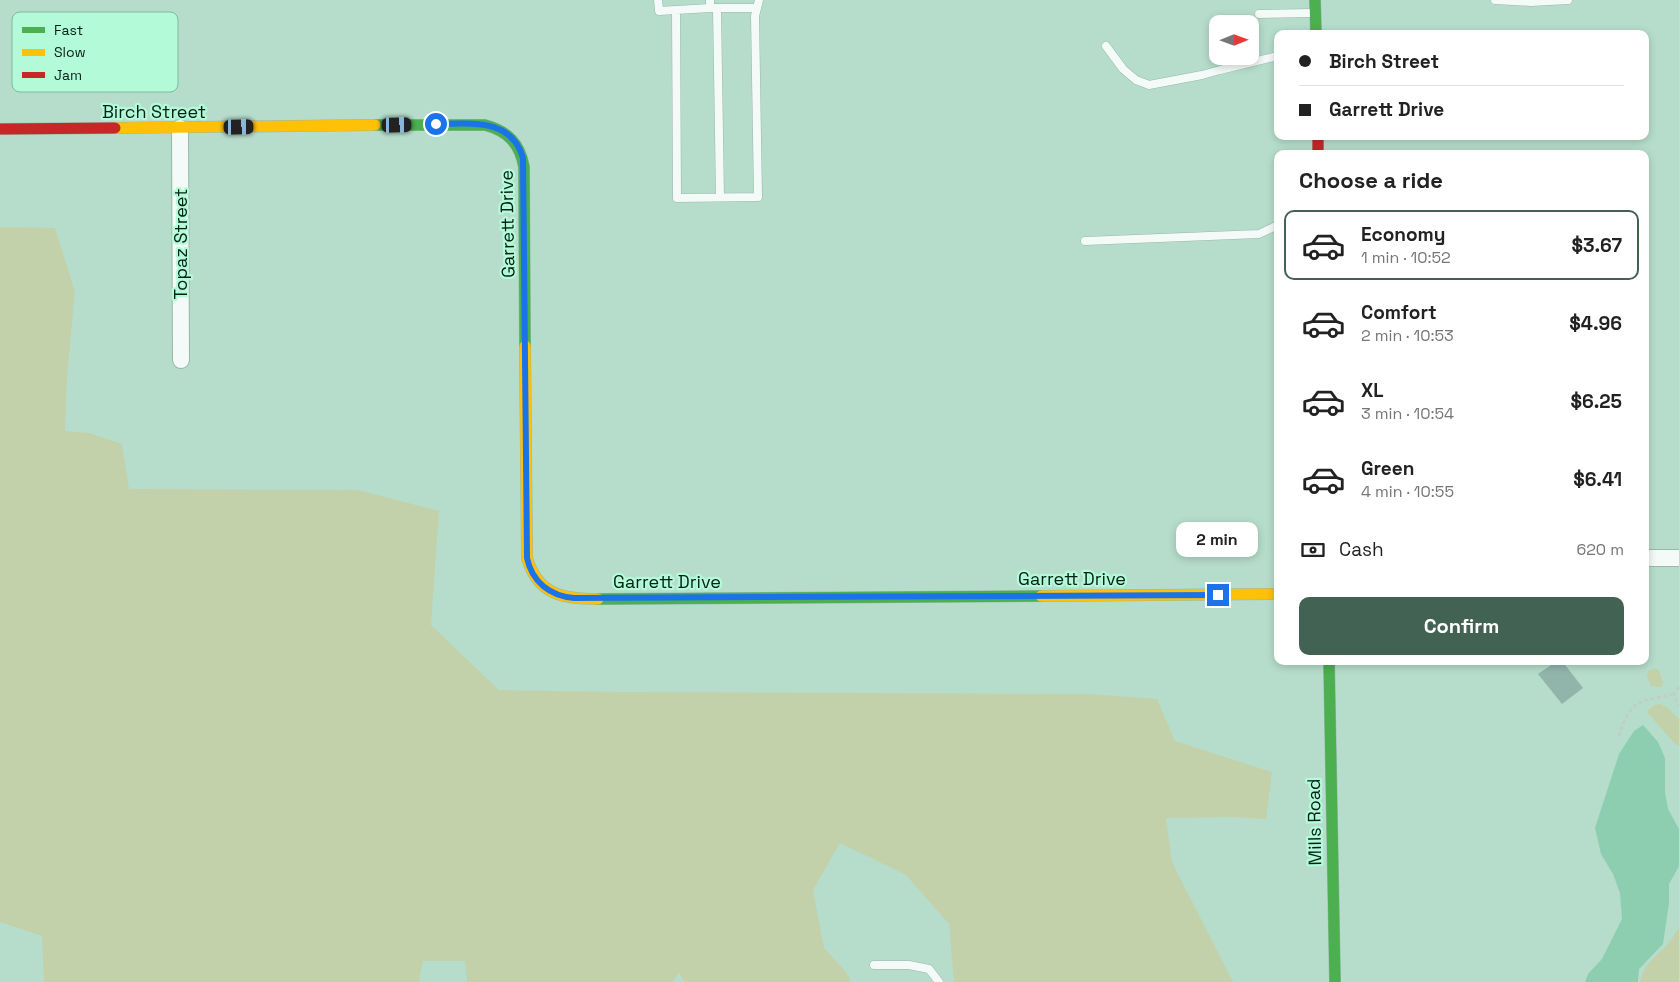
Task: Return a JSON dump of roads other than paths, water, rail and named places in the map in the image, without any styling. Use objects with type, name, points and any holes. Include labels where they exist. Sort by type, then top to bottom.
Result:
[{"type":"street","points":[[1315,0],[1316,30]]},
{"type":"street","name":"Birch Street","points":[[0,129],[489,125]]},
{"type":"street","name":"Garrett Drive","points":[[489,125],[505,132],[512,139],[519,148],[524,162],[527,558],[535,577],[550,592],[574,598],[1274,594]]},
{"type":"street","name":"Topaz Street","points":[[180,128],[181,360]]},
{"type":"street","points":[[1649,558],[1679,558]]},
{"type":"street","name":"Mills Road","points":[[1329,665],[1335,982]]},
{"type":"lane","points":[[658,0],[658,11],[712,6],[757,8]]},
{"type":"lane","points":[[676,10],[677,198],[758,197],[755,16],[759,0]]},
{"type":"lane","points":[[1495,0],[1531,2],[1568,0]]},
{"type":"lane","points":[[712,6],[720,197]]},
{"type":"lane","points":[[1259,14],[1315,12]]},
{"type":"lane","points":[[1106,46],[1123,69],[1136,80],[1149,85],[1202,75],[1274,57]]},
{"type":"lane","points":[[1085,241],[1260,234],[1274,227]]},
{"type":"lane","points":[[874,965],[909,965],[929,969],[939,982]]}]
